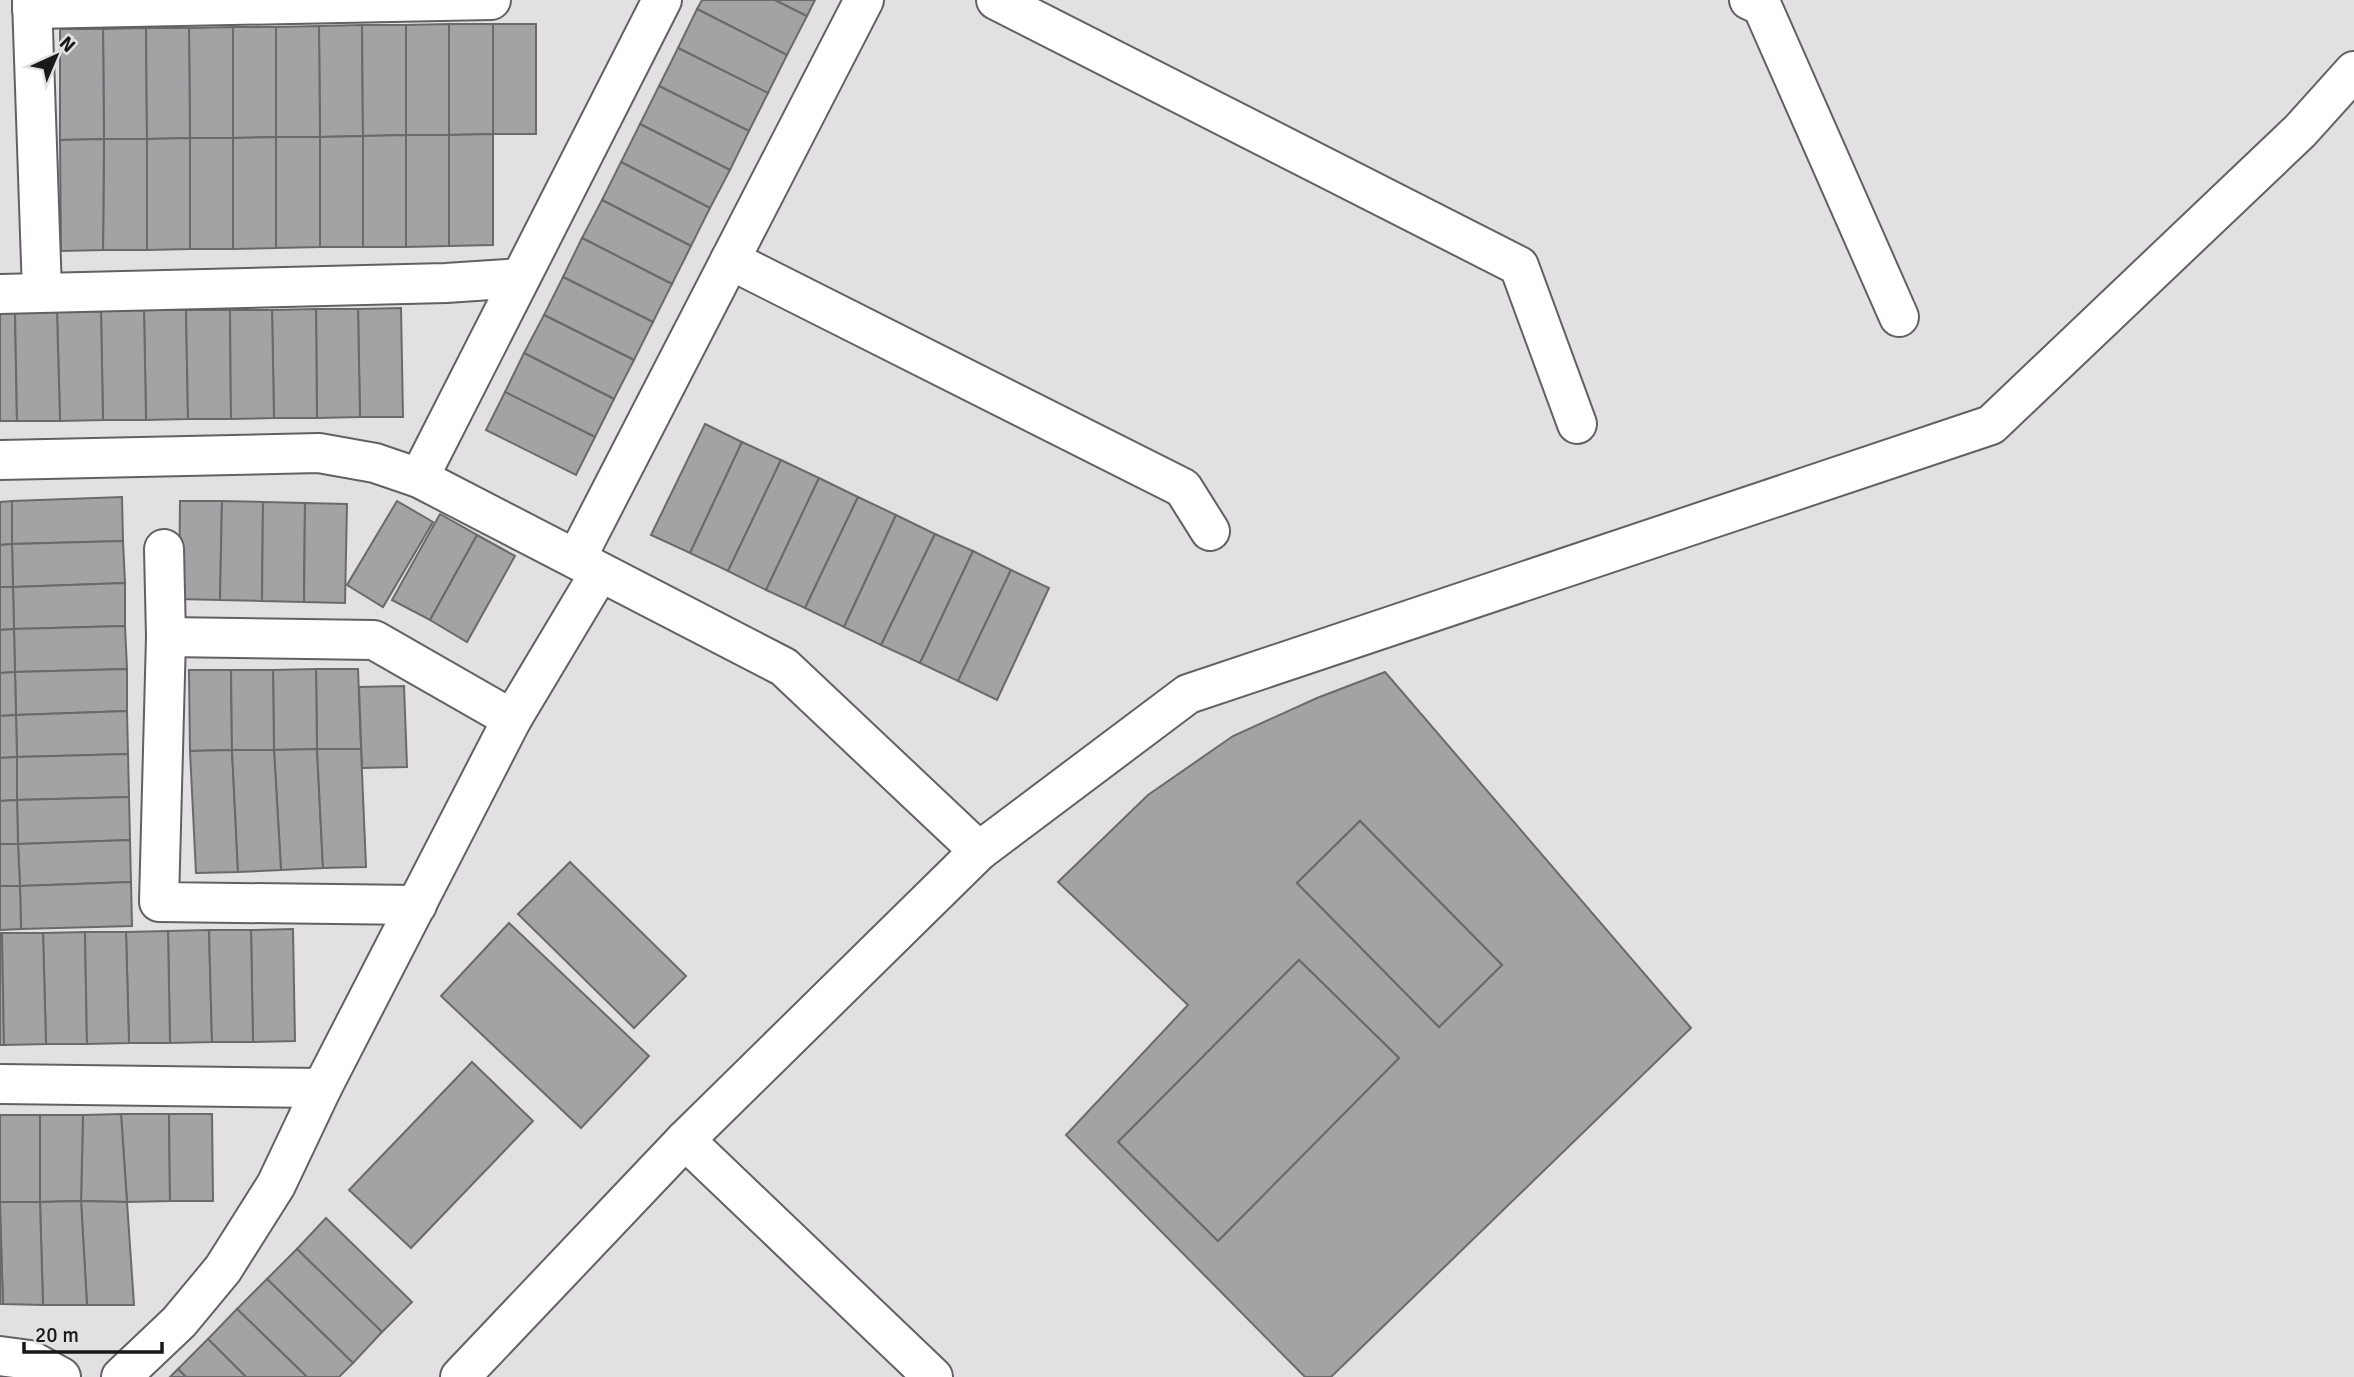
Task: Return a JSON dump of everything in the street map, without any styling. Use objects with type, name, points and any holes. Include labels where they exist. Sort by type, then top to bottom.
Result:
[{"type":"street","points":[[42,292],[32,5],[491,0]]},
{"type":"street","points":[[419,478],[662,0]]},
{"type":"street","points":[[121,1377],[178,1322],[223,1269],[276,1185],[322,1088],[588,566],[730,260],[863,0]]},
{"type":"street","points":[[996,0],[1519,266],[1577,424]]},
{"type":"street","points":[[1749,0],[1762,6],[1899,317]]},
{"type":"street","points":[[460,1377],[685,1140],[979,851],[1188,694],[1990,425],[2300,131],[2354,71]]},
{"type":"street","points":[[730,260],[1183,488],[1210,531]]},
{"type":"street","points":[[0,294],[446,283],[520,278]]},
{"type":"street","points":[[0,460],[319,453],[375,463],[419,478],[784,667],[979,851]]},
{"type":"street","points":[[164,549],[166,637],[159,902],[416,905]]},
{"type":"street","points":[[166,637],[374,640],[512,719]]},
{"type":"street","points":[[0,1084],[322,1088]]},
{"type":"street","points":[[685,1140],[933,1377]]},
{"type":"street","points":[[0,1356],[30,1360],[61,1377]]},
{"type":"building","points":[[702,0],[775,0],[807,16],[787,55],[697,9]]},
{"type":"building","points":[[775,0],[815,0],[807,16]]},
{"type":"building","points":[[697,9],[787,55],[768,93],[678,48]]},
{"type":"building","points":[[449,24],[449,135],[406,135],[406,25]]},
{"type":"building","points":[[449,24],[493,24],[493,134],[449,135]]},
{"type":"building","points":[[493,24],[536,24],[536,134],[493,134]]},
{"type":"building","points":[[362,25],[363,136],[320,137],[319,26]]},
{"type":"building","points":[[362,25],[406,25],[406,135],[363,136]]},
{"type":"building","points":[[319,26],[320,137],[276,137],[276,27]]},
{"type":"building","points":[[233,27],[233,138],[190,138],[189,28]]},
{"type":"building","points":[[233,27],[276,27],[276,137],[233,138]]},
{"type":"building","points":[[146,28],[147,139],[104,139],[103,29]]},
{"type":"building","points":[[146,28],[189,28],[190,138],[147,139]]},
{"type":"building","points":[[60,29],[103,29],[104,139],[60,140]]},
{"type":"building","points":[[678,48],[768,93],[749,131],[659,86]]},
{"type":"building","points":[[659,86],[749,131],[730,170],[640,124]]},
{"type":"building","points":[[640,124],[730,170],[710,208],[621,162]]},
{"type":"building","points":[[493,134],[493,245],[449,246],[449,135]]},
{"type":"building","points":[[406,135],[449,135],[449,246],[406,247]]},
{"type":"building","points":[[406,135],[406,247],[363,247],[363,136]]},
{"type":"building","points":[[363,136],[363,247],[320,247],[320,137]]},
{"type":"building","points":[[276,137],[320,137],[320,247],[276,248]]},
{"type":"building","points":[[276,137],[276,248],[233,249],[233,138]]},
{"type":"building","points":[[190,138],[233,138],[233,249],[190,249]]},
{"type":"building","points":[[190,138],[190,249],[147,250],[147,139]]},
{"type":"building","points":[[104,139],[147,139],[147,250],[103,250]]},
{"type":"building","points":[[104,139],[103,250],[61,251],[60,140]]},
{"type":"building","points":[[621,162],[710,208],[691,246],[602,200]]},
{"type":"building","points":[[602,200],[691,246],[672,284],[582,238]]},
{"type":"building","points":[[582,238],[672,284],[653,322],[563,277]]},
{"type":"building","points":[[563,277],[653,322],[634,360],[544,315]]},
{"type":"building","points":[[401,308],[403,417],[360,417],[358,309]]},
{"type":"building","points":[[316,309],[358,309],[360,417],[317,418]]},
{"type":"building","points":[[316,309],[317,418],[274,418],[272,310]]},
{"type":"building","points":[[144,310],[186,310],[188,419],[146,420]]},
{"type":"building","points":[[144,310],[146,420],[103,420],[101,311]]},
{"type":"building","points":[[186,310],[230,310],[231,419],[188,419]]},
{"type":"building","points":[[230,310],[272,310],[274,418],[231,419]]},
{"type":"building","points":[[101,311],[103,420],[60,421],[57,312]]},
{"type":"building","points":[[0,312],[15,312],[17,421],[0,421]]},
{"type":"building","points":[[15,312],[57,312],[60,421],[17,421]]},
{"type":"building","points":[[544,315],[634,360],[614,399],[524,353]]},
{"type":"building","points":[[524,353],[614,399],[595,437],[505,392]]},
{"type":"building","points":[[505,392],[595,437],[576,475],[486,430]]},
{"type":"building","points":[[705,424],[742,442],[690,553],[651,535]]},
{"type":"building","points":[[742,442],[781,460],[728,571],[690,553]]},
{"type":"building","points":[[781,460],[819,478],[766,590],[728,571]]},
{"type":"building","points":[[819,478],[858,497],[805,608],[766,590]]},
{"type":"building","points":[[122,497],[123,541],[12,544],[12,501]]},
{"type":"building","points":[[858,497],[896,515],[844,627],[805,608]]},
{"type":"building","points":[[12,501],[12,544],[0,545],[0,502]]},
{"type":"building","points":[[180,501],[222,501],[220,600],[179,599]]},
{"type":"building","points":[[222,501],[263,502],[262,601],[220,600]]},
{"type":"building","points":[[397,501],[433,522],[383,607],[347,585]]},
{"type":"building","points":[[263,502],[305,503],[304,602],[262,601]]},
{"type":"building","points":[[305,503],[347,504],[345,603],[304,602]]},
{"type":"building","points":[[440,514],[477,535],[430,620],[392,600]]},
{"type":"building","points":[[896,515],[935,534],[881,645],[844,627]]},
{"type":"building","points":[[935,534],[973,551],[920,663],[881,645]]},
{"type":"building","points":[[477,535],[515,556],[467,642],[430,620]]},
{"type":"building","points":[[123,541],[125,583],[13,587],[12,544]]},
{"type":"building","points":[[12,544],[13,587],[0,587],[0,545]]},
{"type":"building","points":[[973,551],[1011,570],[958,681],[920,663]]},
{"type":"building","points":[[1011,570],[1049,588],[997,700],[958,681]]},
{"type":"building","points":[[125,583],[125,626],[14,629],[13,587]]},
{"type":"building","points":[[0,587],[13,587],[14,629],[0,630]]},
{"type":"building","points":[[125,626],[127,669],[15,672],[14,629]]},
{"type":"building","points":[[14,629],[15,672],[0,673],[0,630]]},
{"type":"building","points":[[127,669],[127,711],[16,715],[15,672]]},
{"type":"building","points":[[316,669],[358,669],[361,749],[317,749]]},
{"type":"building","points":[[316,669],[317,749],[274,750],[273,670]]},
{"type":"building","points":[[189,670],[231,670],[232,750],[190,751]]},
{"type":"building","points":[[231,670],[273,670],[274,750],[232,750]]},
{"type":"building","points":[[15,672],[16,715],[0,716],[0,673]]},
{"type":"building","points":[[1385,672],[1691,1028],[1331,1377],[1305,1377],[1066,1135],[1188,1005],[1058,882],[1148,795],[1233,736],[1317,698]],"holes":[[[1360,821],[1502,965],[1439,1027],[1297,883]],[[1299,960],[1399,1058],[1218,1241],[1118,1142]]]},
{"type":"building","points":[[404,686],[407,767],[362,768],[359,687]]},
{"type":"building","points":[[127,711],[128,754],[17,757],[16,715]]},
{"type":"building","points":[[16,715],[17,757],[0,758],[0,716]]},
{"type":"building","points":[[317,749],[323,868],[281,870],[274,750]]},
{"type":"building","points":[[317,749],[361,749],[366,867],[323,868]]},
{"type":"building","points":[[232,750],[238,872],[196,873],[190,751]]},
{"type":"building","points":[[232,750],[274,750],[281,870],[238,872]]},
{"type":"building","points":[[128,754],[129,797],[17,800],[17,757]]},
{"type":"building","points":[[17,757],[17,800],[0,801],[0,758]]},
{"type":"building","points":[[129,797],[130,840],[18,844],[17,800]]},
{"type":"building","points":[[17,800],[18,844],[0,844],[0,801]]},
{"type":"building","points":[[1360,821],[1502,965],[1439,1027],[1297,883]]},
{"type":"building","points":[[130,840],[131,882],[20,886],[18,844]]},
{"type":"building","points":[[0,844],[18,844],[20,886],[0,886]]},
{"type":"building","points":[[570,862],[686,976],[634,1028],[518,914]]},
{"type":"building","points":[[131,882],[132,926],[21,929],[20,886]]},
{"type":"building","points":[[0,886],[20,886],[21,929],[0,930]]},
{"type":"building","points":[[509,923],[649,1056],[581,1128],[441,996]]},
{"type":"building","points":[[293,929],[295,1041],[253,1042],[251,930]]},
{"type":"building","points":[[209,930],[212,1042],[170,1043],[168,931]]},
{"type":"building","points":[[209,930],[251,930],[253,1042],[212,1042]]},
{"type":"building","points":[[168,931],[170,1043],[129,1043],[126,932]]},
{"type":"building","points":[[85,932],[87,1044],[46,1044],[43,933]]},
{"type":"building","points":[[85,932],[126,932],[129,1043],[87,1044]]},
{"type":"building","points":[[2,933],[4,1045],[0,1045]]},
{"type":"building","points":[[2,933],[43,933],[46,1044],[4,1045]]},
{"type":"building","points":[[1299,960],[1399,1058],[1218,1241],[1118,1142]]},
{"type":"building","points":[[472,1062],[533,1121],[411,1248],[349,1190]]},
{"type":"building","points":[[121,1114],[169,1114],[170,1201],[127,1202]]},
{"type":"building","points":[[121,1114],[127,1202],[81,1201],[83,1115]]},
{"type":"building","points":[[169,1114],[212,1114],[213,1201],[170,1201]]},
{"type":"building","points":[[0,1115],[40,1115],[40,1202],[0,1202]]},
{"type":"building","points":[[40,1115],[83,1115],[81,1201],[40,1202]]},
{"type":"building","points":[[81,1201],[127,1202],[134,1305],[87,1305]]},
{"type":"building","points":[[81,1201],[87,1305],[43,1305],[40,1202]]},
{"type":"building","points":[[0,1202],[40,1202],[43,1305],[3,1304]]},
{"type":"building","points":[[326,1218],[412,1302],[382,1332],[297,1249]]},
{"type":"building","points":[[0,1220],[3,1304],[0,1304]]},
{"type":"building","points":[[297,1249],[382,1332],[353,1363],[267,1279]]},
{"type":"building","points":[[267,1279],[353,1363],[339,1377],[307,1377],[237,1309]]},
{"type":"building","points":[[237,1309],[307,1377],[246,1377],[208,1339]]},
{"type":"building","points":[[208,1339],[246,1377],[186,1377],[178,1369]]},
{"type":"building","points":[[178,1369],[186,1377],[170,1377]]}]
